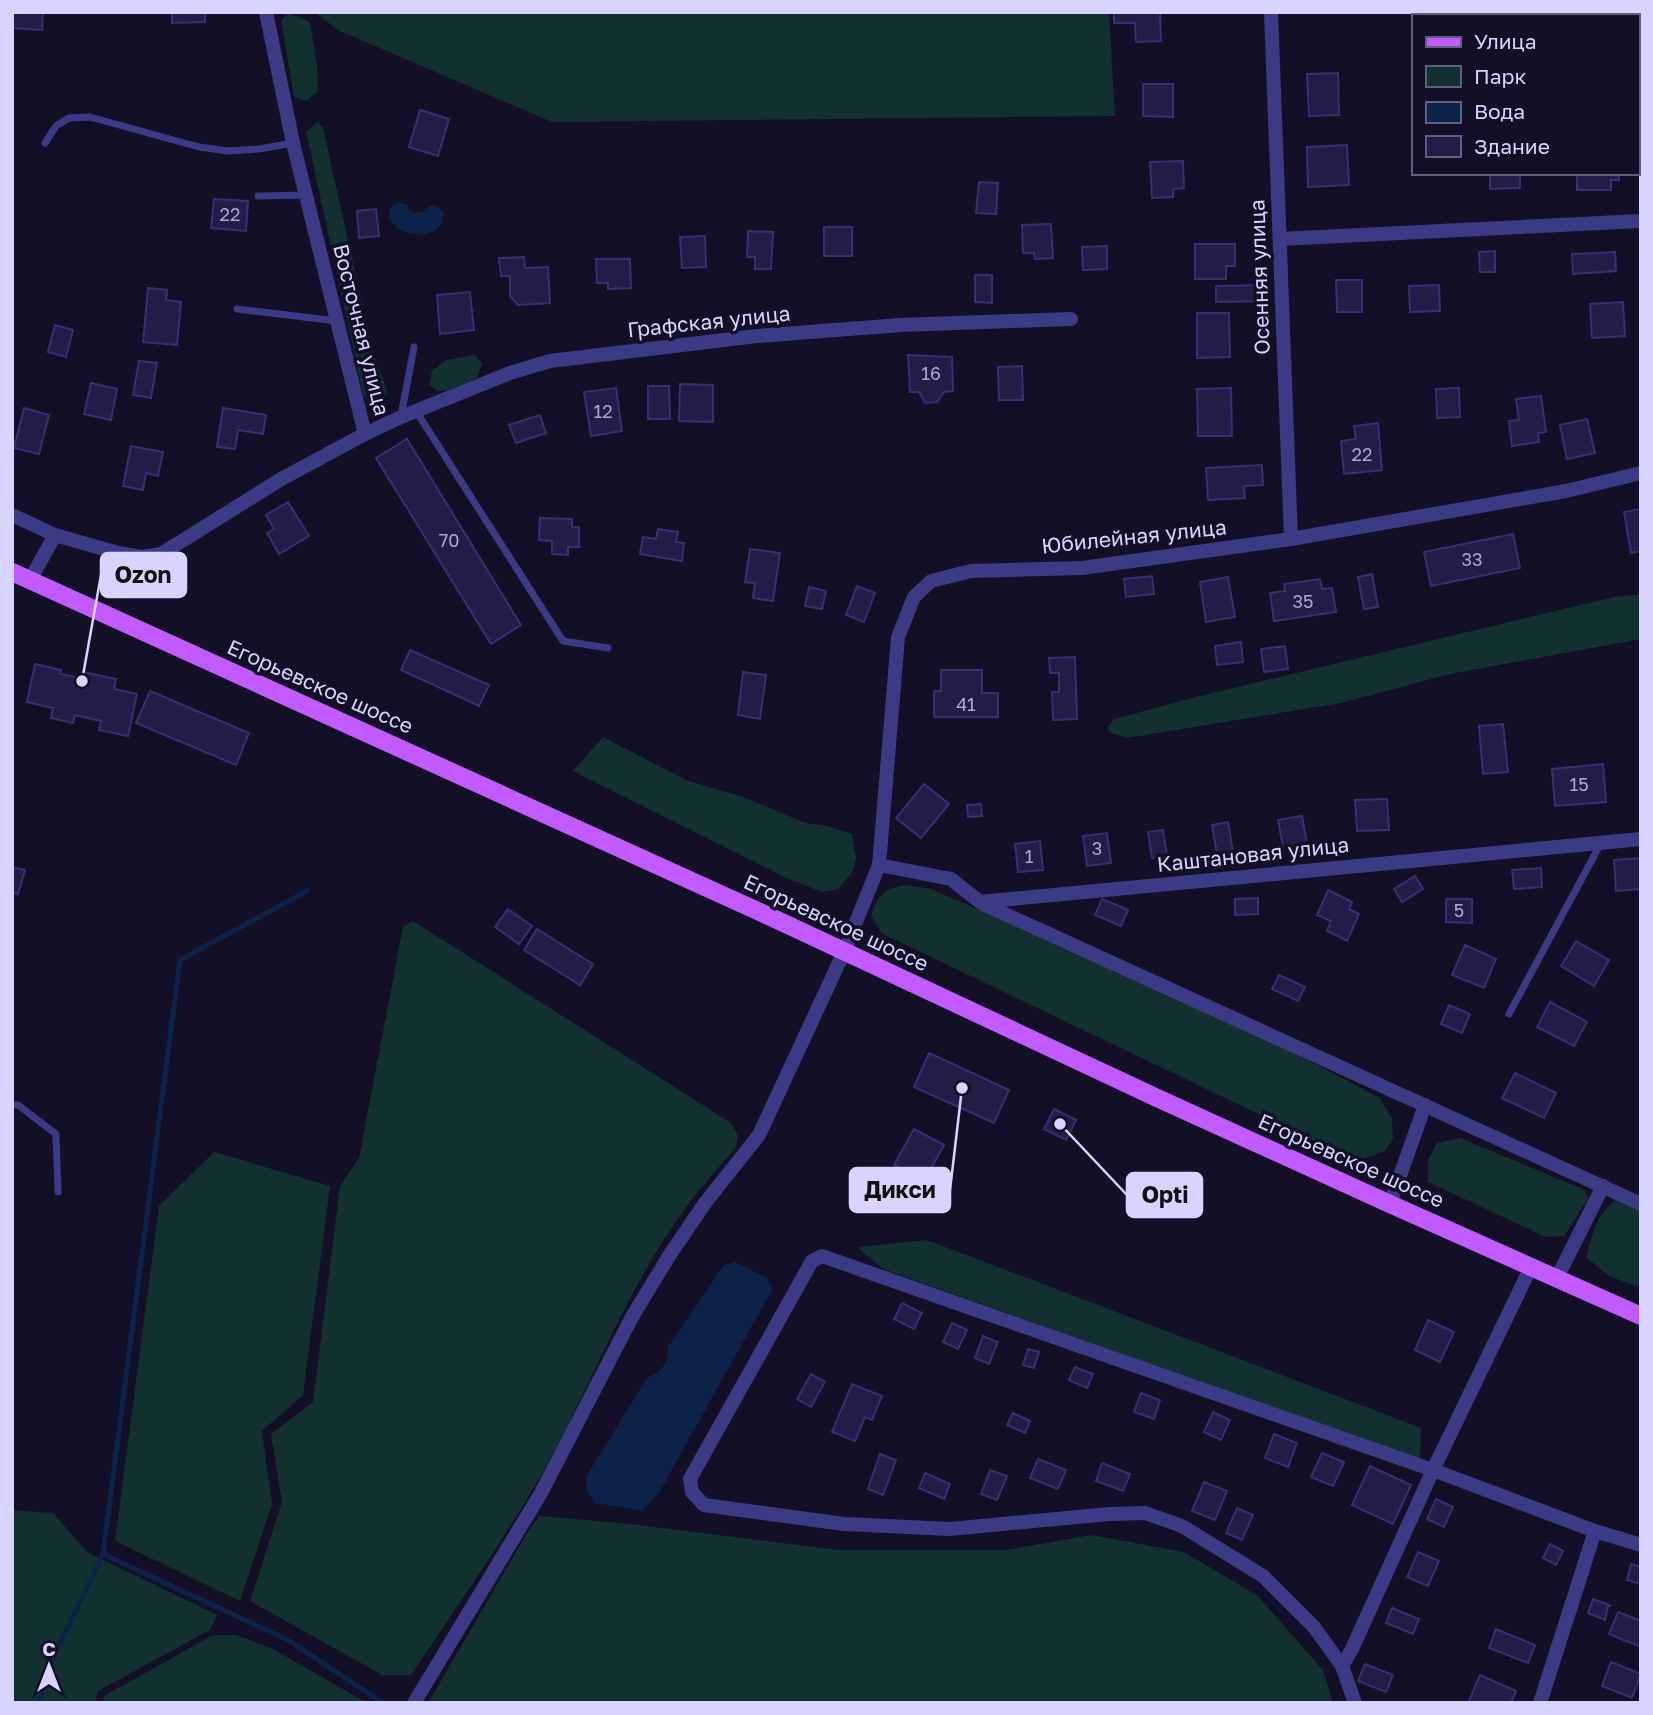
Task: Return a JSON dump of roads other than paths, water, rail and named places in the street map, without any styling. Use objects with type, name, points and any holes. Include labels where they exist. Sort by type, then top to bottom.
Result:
[{"type":"main road","name":"Егорьевское шоссе","points":[[12,572],[1155,1097],[1641,1316]]},
{"type":"street","name":"Восточная улица","points":[[12,515],[55,535],[117,553],[142,557],[161,554],[283,478],[365,434],[293,143],[266,12]]},
{"type":"street","name":"Осенняя улица","points":[[1271,12],[1291,539]]},
{"type":"street","points":[[1280,239],[1641,221]]},
{"type":"street","name":"Графская улица","points":[[365,434],[510,373],[550,361],[757,336],[901,325],[1071,319]]},
{"type":"street","name":"Юбилейная улица","points":[[414,1703],[541,1493],[632,1317],[669,1256],[705,1203],[759,1135],[844,952],[879,865],[898,637],[914,597],[931,581],[971,571],[1082,568],[1291,539],[1566,491],[1641,473]]},
{"type":"street","points":[[30,580],[55,535]]},
{"type":"street","name":"Каштановая улица","points":[[980,902],[1641,839]]},
{"type":"street","points":[[879,865],[951,879],[980,902],[1641,1204]]},
{"type":"street","points":[[1390,1204],[1425,1105]]},
{"type":"street","points":[[1557,1278],[1603,1186]]},
{"type":"street","points":[[1355,1703],[1342,1666],[1314,1627],[1263,1576],[1182,1526],[1145,1513],[950,1529],[844,1524],[704,1505],[692,1492],[690,1479],[812,1261],[822,1256],[1433,1470],[1595,1531],[1641,1545]]},
{"type":"street","points":[[1342,1666],[1531,1267]]},
{"type":"street","points":[[1540,1703],[1595,1531]]},
{"type":"lane","points":[[1531,12],[1552,13]]},
{"type":"lane","points":[[46,143],[56,126],[62,122],[69,118],[90,117],[199,147],[259,149],[293,143]]},
{"type":"lane","points":[[258,196],[306,195]]},
{"type":"lane","points":[[237,309],[337,321]]},
{"type":"lane","points":[[401,417],[414,347]]},
{"type":"lane","points":[[416,411],[563,641],[608,648]]},
{"type":"lane","points":[[1509,1014],[1602,842]]},
{"type":"lane","points":[[12,1105],[18,1105],[56,1134],[58,1192]]},
{"type":"water","points":[[398,203],[407,205],[410,211],[416,213],[435,205],[443,211],[442,222],[432,232],[424,234],[400,230],[390,219],[390,208]]},
{"type":"water","points":[[735,1262],[767,1278],[772,1290],[659,1493],[642,1511],[595,1503],[587,1490],[586,1477],[647,1378],[664,1366],[668,1347],[724,1265]]},
{"type":"waterway","points":[[39,1703],[49,1666],[103,1554],[180,960],[307,891]]},
{"type":"waterway","points":[[103,1554],[288,1640],[383,1703]]},
{"type":"place","name":"Ozon","points":[[82,681]]},
{"type":"place","name":"Дикси","points":[[962,1088]]},
{"type":"place","name":"Opti","points":[[1060,1124]]}]
